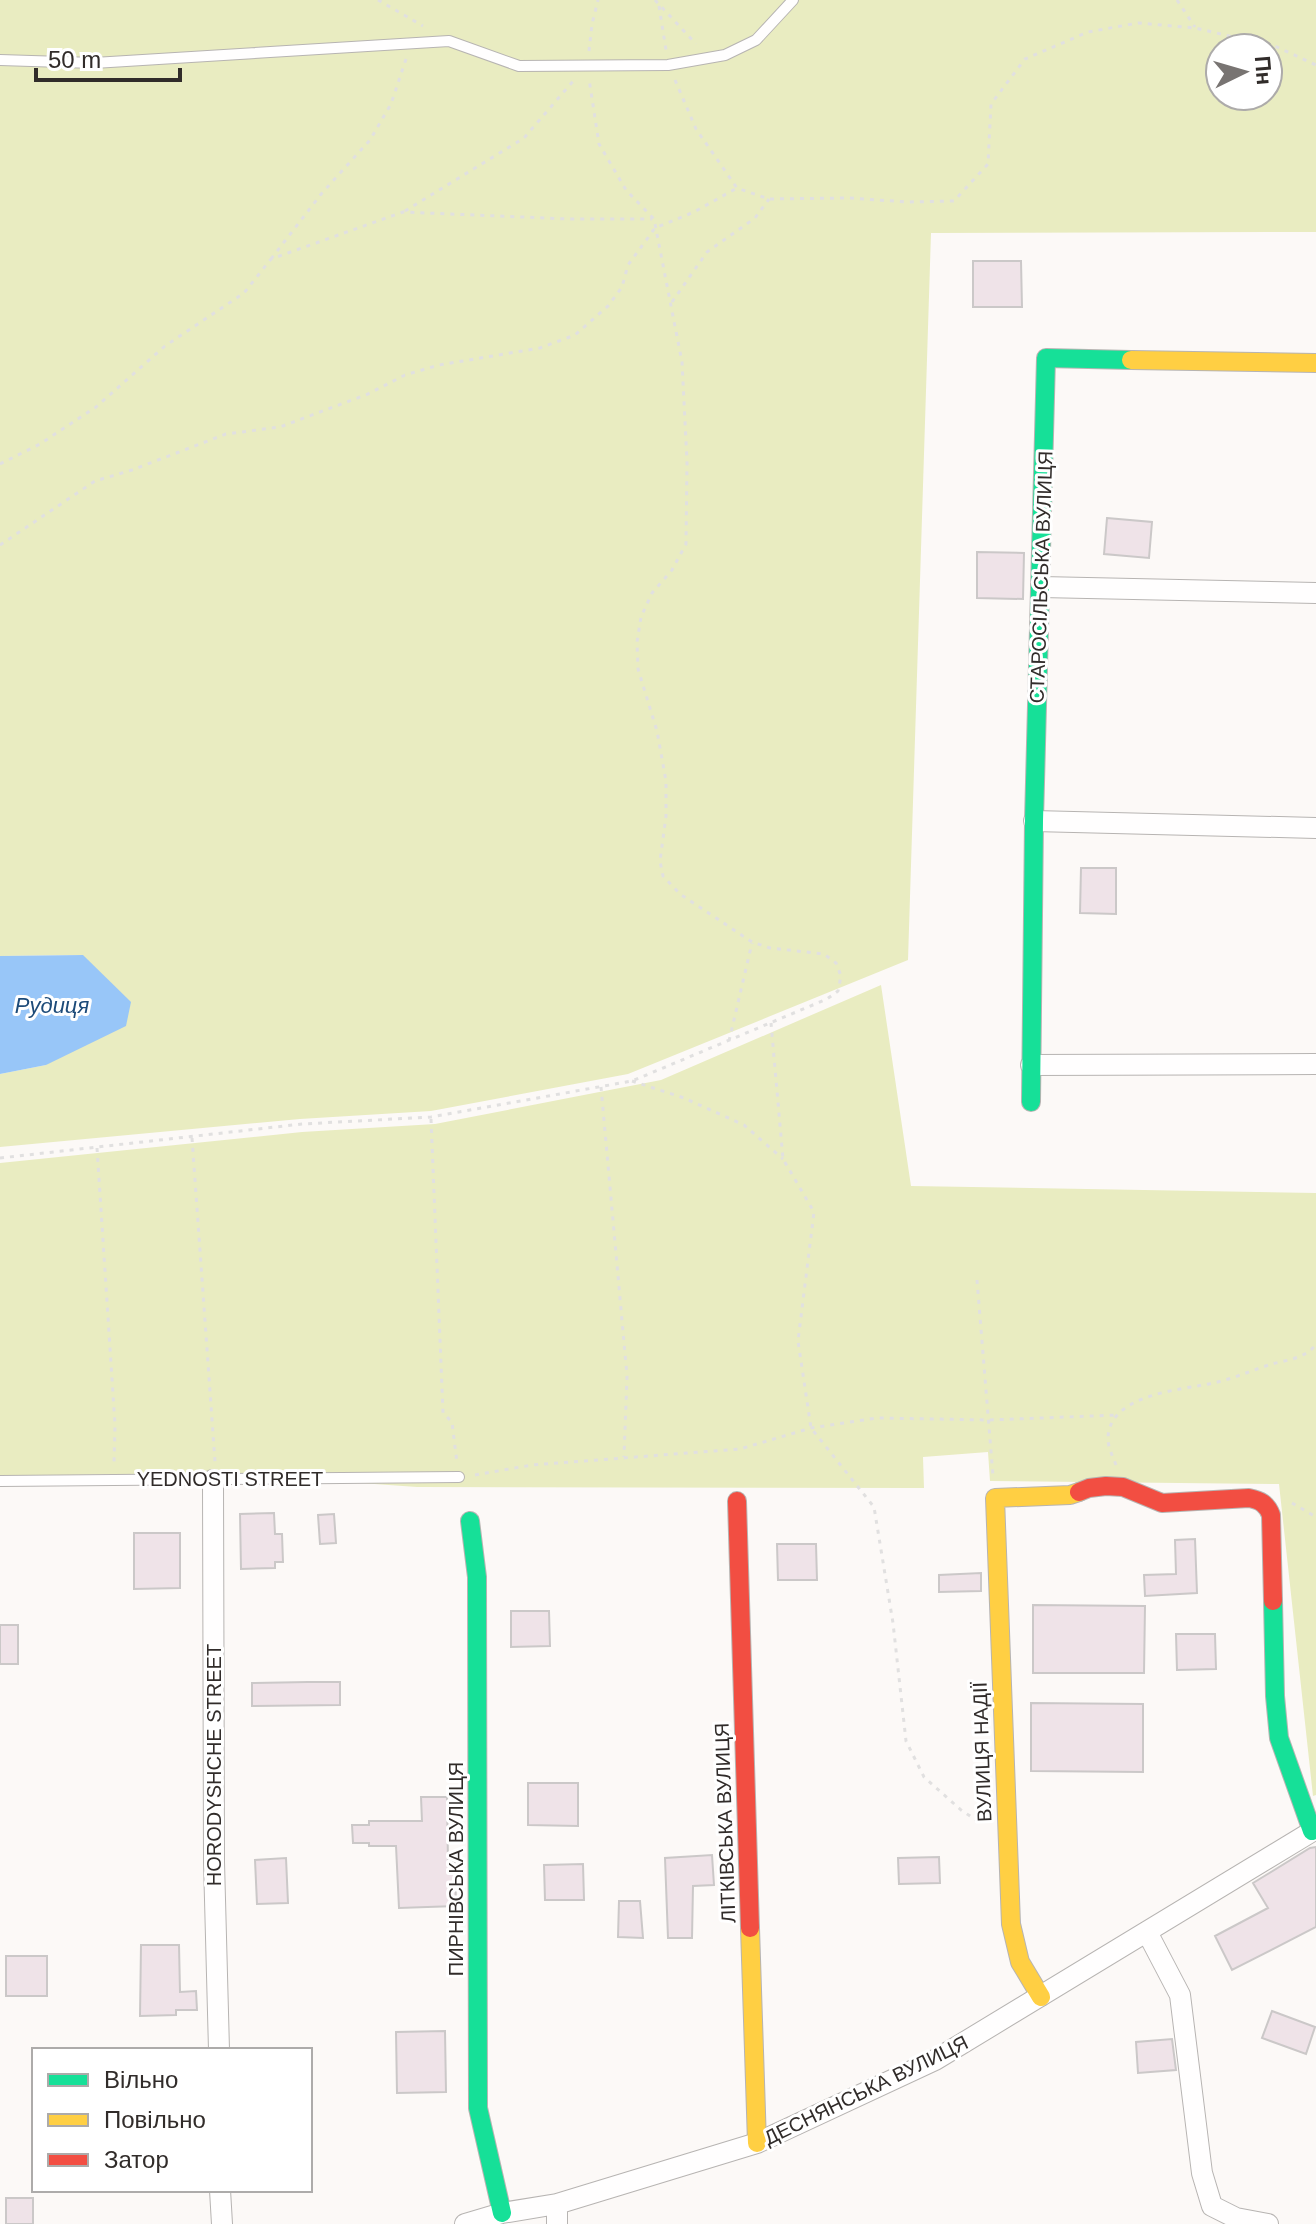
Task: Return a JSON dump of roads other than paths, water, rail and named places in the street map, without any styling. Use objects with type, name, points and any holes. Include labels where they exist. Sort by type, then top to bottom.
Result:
[{"type":"street","name":"СТАРОСІЛЬСЬКА ВУЛИЦЯ","points":[[1031,1102],[1034,821],[1046,358],[1316,363]]},
{"type":"street","points":[[1041,587],[1316,593]]},
{"type":"street","points":[[1034,821],[1316,828]]},
{"type":"street","points":[[1031,1065],[1316,1064]]},
{"type":"street","name":"HORODYSHCHE STREET","points":[[215,1480],[214,1862],[219,2048]]},
{"type":"street","name":"ВУЛИЦЯ НАДІЇ","points":[[1041,1997],[1020,1962],[1011,1924],[995,1498],[1070,1495],[1089,1488],[1123,1487],[1162,1503],[1249,1498],[1275,1501],[1271,1515],[1275,1696],[1279,1738],[1314,1830]]},
{"type":"street","name":"ЛІТКІВСЬКА ВУЛИЦЯ","points":[[737,1501],[757,2143]]},
{"type":"street","name":"ПИРНІВСЬКА ВУЛИЦЯ","points":[[470,1521],[477,1577],[478,2108],[502,2213]]},
{"type":"street","name":"ДЕСНЯНСЬКА ВУЛИЦЯ","points":[[465,2224],[502,2213],[557,2214],[757,2143],[935,2060],[1314,1830]]},
{"type":"street","points":[[1147,1932],[1180,1995],[1202,2173],[1212,2206],[1236,2218],[1268,2224]]},
{"type":"street","points":[[220,2192],[222,2224]]},
{"type":"lane","points":[[0,60],[94,63],[449,41],[519,66],[668,65],[725,55],[756,40],[793,0]]},
{"type":"lane","name":"YEDNOSTI STREET","points":[[0,1481],[459,1477]]},
{"type":"water","name":"Рудиця","points":[[83,955],[131,1002],[126,1026],[46,1065],[0,1074],[0,956]]}]
